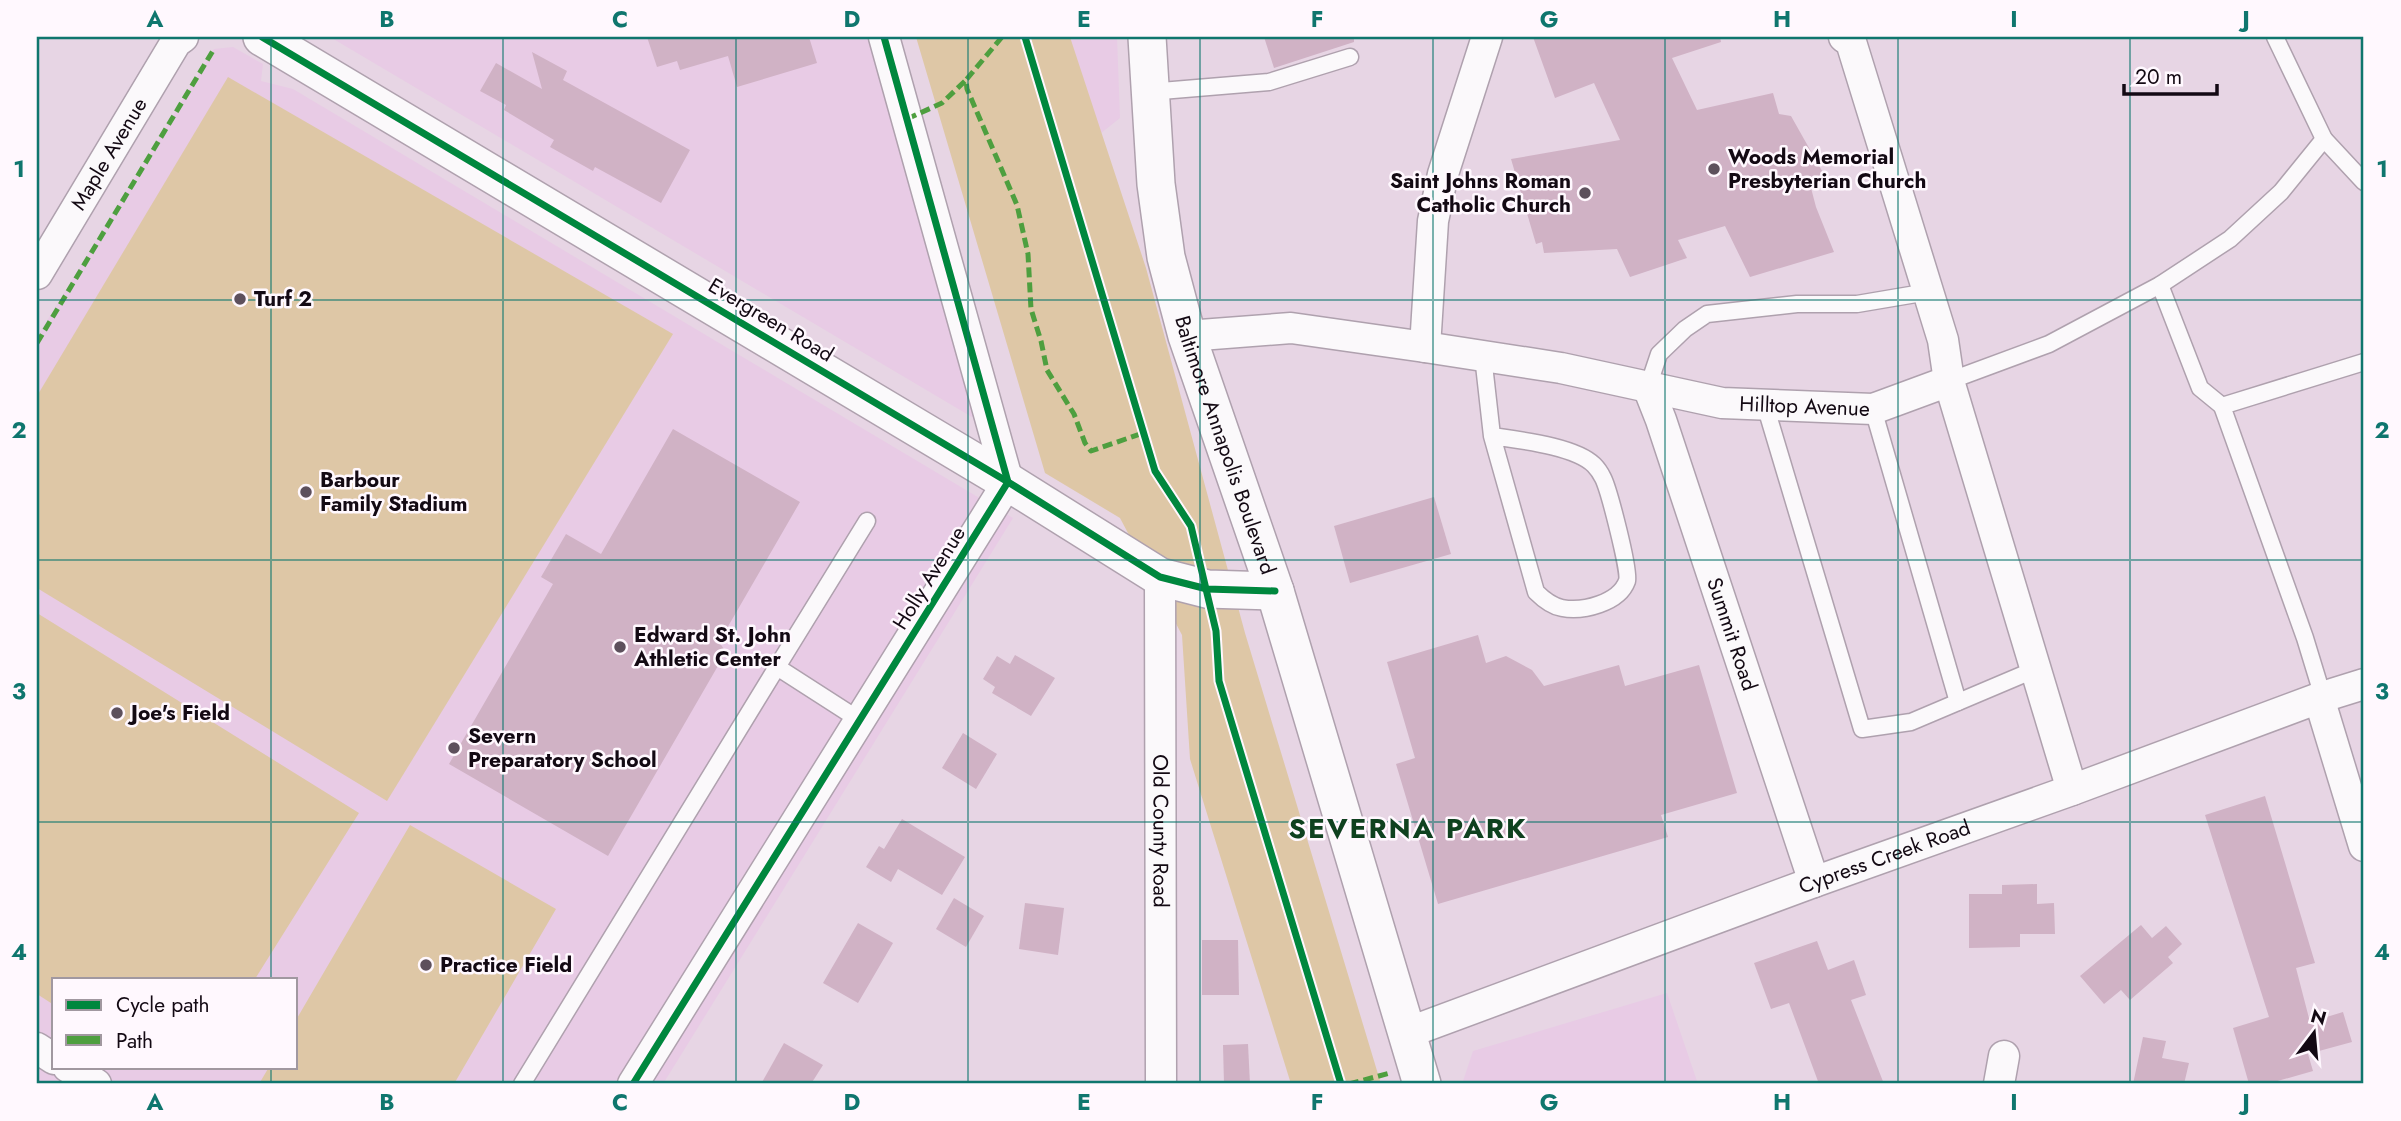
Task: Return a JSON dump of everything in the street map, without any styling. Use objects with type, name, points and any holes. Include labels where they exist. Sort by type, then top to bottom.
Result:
[{"type":"street","name":"Maple Avenue","points":[[37,274],[176,42],[183,37]]},
{"type":"street","name":"Evergreen Road","points":[[262,37],[1009,482],[1160,577],[1207,589],[1275,591]]},
{"type":"street","points":[[884,37],[1009,482]]},
{"type":"street","name":"Baltimore Annapolis Boulevard","points":[[1147,37],[1156,184],[1166,257],[1187,336],[1275,591],[1422,1084]]},
{"type":"street","points":[[1424,347],[1433,221],[1443,174],[1487,37]]},
{"type":"street","points":[[1844,37],[1851,42],[1943,340],[1949,381],[2073,790]]},
{"type":"street","name":"Hilltop Avenue","points":[[1187,336],[1291,328],[1561,368],[1721,403],[1873,409],[1949,381]]},
{"type":"street","name":"Summit Road","points":[[1648,387],[1814,882]]},
{"type":"street","name":"Holly Avenue","points":[[633,1084],[1009,482]]},
{"type":"street","name":"Old County Road","points":[[1160,577],[1161,1084]]},
{"type":"street","name":"Cypress Creek Road","points":[[1407,1033],[2321,697],[2364,684]]},
{"type":"street","points":[[2321,697],[2364,846]]},
{"type":"street","points":[[37,1048],[52,1058]]},
{"type":"street","points":[[70,1068],[96,1084]]},
{"type":"lane","points":[[2276,37],[2324,139],[2364,182]]},
{"type":"lane","points":[[1149,92],[1269,82],[1350,57]]},
{"type":"lane","points":[[1949,381],[2049,344],[2160,285],[2230,239],[2281,192],[2324,139]]},
{"type":"lane","points":[[2160,285],[2200,388],[2222,406],[2305,638],[2321,697]]},
{"type":"lane","points":[[1648,387],[1659,354],[1685,329],[1707,314],[1797,304],[1857,304],[1928,292]]},
{"type":"lane","points":[[1483,356],[1492,436],[1536,592],[1546,602],[1561,608],[1578,609],[1609,600],[1622,592],[1628,578],[1625,558],[1603,478],[1593,464],[1580,456],[1551,446],[1492,436]]},
{"type":"lane","points":[[2222,406],[2364,362]]},
{"type":"lane","points":[[1765,405],[1862,729],[1911,722],[2036,669]]},
{"type":"lane","points":[[1873,409],[1958,702]]},
{"type":"lane","points":[[522,1084],[867,520]]},
{"type":"lane","points":[[777,667],[861,721]]},
{"type":"shaded area","points":[[330,37],[872,37],[977,420]]},
{"type":"shaded area","points":[[916,37],[1070,37],[1146,268],[1245,633],[1381,1084],[1291,1084],[1190,759],[1182,635],[1120,518],[1045,473]]},
{"type":"shaded area","points":[[1056,37],[1117,37],[1120,118],[1086,145]]},
{"type":"shaded area","name":"Severn Preparatory School","points":[[233,47],[263,64],[261,81],[293,89],[1013,518],[663,1084],[37,1084],[37,337],[214,49]]},
{"type":"shaded area","name":"Barbour Family Stadium","points":[[228,77],[673,334],[387,801],[37,588],[37,396]]},
{"type":"shaded area","name":"Joe's Field","points":[[37,613],[359,813],[256,978],[52,978],[52,1004],[37,994]]},
{"type":"shaded area","name":"Practice Field","points":[[410,825],[556,909],[454,1084],[259,1084],[268,1068],[298,1068],[298,1017]]},
{"type":"shaded area","points":[[1667,993],[1698,1084],[1464,1084],[1473,1051]]},
{"type":"building","points":[[647,37],[809,37],[817,63],[737,87],[728,56],[680,70],[677,61],[657,67]]},
{"type":"building","points":[[1264,37],[1354,37],[1354,42],[1274,68]]},
{"type":"building","points":[[1533,37],[1720,37],[1721,42],[1672,58],[1697,110],[1773,93],[1779,114],[1791,116],[1826,178],[1811,188],[1834,252],[1750,277],[1725,226],[1678,240],[1687,258],[1630,277],[1617,249],[1544,253],[1542,242],[1536,244],[1511,159],[1620,140],[1594,83],[1555,98]]},
{"type":"building","points":[[532,52],[567,71],[563,80],[690,150],[661,203],[595,167],[593,171],[550,147],[554,140],[504,110],[506,105],[480,91],[496,63],[542,89]]},
{"type":"building","name":"Edward St. John Athletic Center","points":[[673,429],[800,502],[719,642],[726,652],[608,856],[449,764],[553,584],[541,577],[566,534],[601,554]]},
{"type":"building","points":[[1434,497],[1451,554],[1350,583],[1334,526]]},
{"type":"building","points":[[1478,635],[1486,663],[1506,656],[1532,670],[1544,686],[1619,665],[1625,686],[1699,665],[1737,793],[1661,815],[1668,837],[1438,904],[1396,764],[1415,758],[1387,662]]},
{"type":"building","points":[[1015,655],[1055,678],[1031,716],[992,693],[995,687],[983,679],[997,656],[1010,664]]},
{"type":"building","points":[[963,733],[997,754],[976,789],[942,768]]},
{"type":"building","points":[[2265,796],[2315,963],[2296,968],[2310,1022],[2343,1012],[2352,1042],[2308,1054],[2313,1071],[2267,1084],[2249,1084],[2233,1028],[2269,1017],[2205,815]]},
{"type":"building","points":[[902,819],[965,857],[942,895],[898,869],[891,882],[866,867],[879,846],[884,849]]},
{"type":"building","points":[[2037,884],[2037,904],[2054,903],[2055,934],[2020,934],[2020,947],[1969,948],[1969,894],[2002,894],[2002,885]]},
{"type":"building","points":[[954,898],[984,916],[966,947],[936,929]]},
{"type":"building","points":[[1025,903],[1064,908],[1058,955],[1019,949]]},
{"type":"building","points":[[858,923],[893,943],[858,1003],[823,983]]},
{"type":"building","points":[[2141,925],[2152,938],[2166,926],[2182,944],[2168,957],[2173,963],[2130,1000],[2121,990],[2104,1004],[2080,976]]},
{"type":"building","points":[[1202,940],[1238,940],[1239,995],[1202,995]]},
{"type":"building","points":[[1817,941],[1828,970],[1854,960],[1866,995],[1851,1000],[1884,1084],[1819,1084],[1789,1003],[1771,1009],[1754,963]]},
{"type":"building","points":[[2143,1037],[2166,1041],[2162,1058],[2189,1063],[2184,1084],[2133,1084]]},
{"type":"building","points":[[784,1043],[823,1065],[811,1084],[761,1084]]},
{"type":"building","points":[[1248,1044],[1250,1084],[1224,1084],[1223,1045]]},
{"type":"marked path","points":[[1002,37],[966,80],[967,89],[1017,205],[1028,254],[1031,309],[1047,370],[1074,414],[1085,443],[1091,451],[1143,433]]},
{"type":"marked path","points":[[37,343],[214,49]]},
{"type":"marked path","points":[[907,119],[942,103],[966,80]]},
{"type":"marked path","points":[[1349,1084],[1390,1073]]},
{"type":"cycle path","points":[[262,37],[1008,482],[1160,577],[1207,589],[1275,591]]},
{"type":"cycle path","points":[[633,1084],[1008,482],[884,37]]},
{"type":"cycle path","points":[[1025,37],[1155,471],[1191,526],[1216,631],[1219,681],[1341,1084]]},
{"type":"place","name":"Woods Memorial Presbyterian Church","points":[[1714,169]]},
{"type":"place","name":"Saint Johns Roman Catholic Church","points":[[1585,193]]},
{"type":"place","name":"Turf 2","points":[[240,299]]},
{"type":"place","name":"Barbour Family Stadium","points":[[306,492]]},
{"type":"place","name":"Edward St. John Athletic Center","points":[[620,647]]},
{"type":"place","name":"Joe's Field","points":[[117,713]]},
{"type":"place","name":"Severn Preparatory School","points":[[454,748]]},
{"type":"place","name":"Practice Field","points":[[426,965]]},
{"type":"district","name":"SEVERNA PARK","points":[[1408,828]]}]
